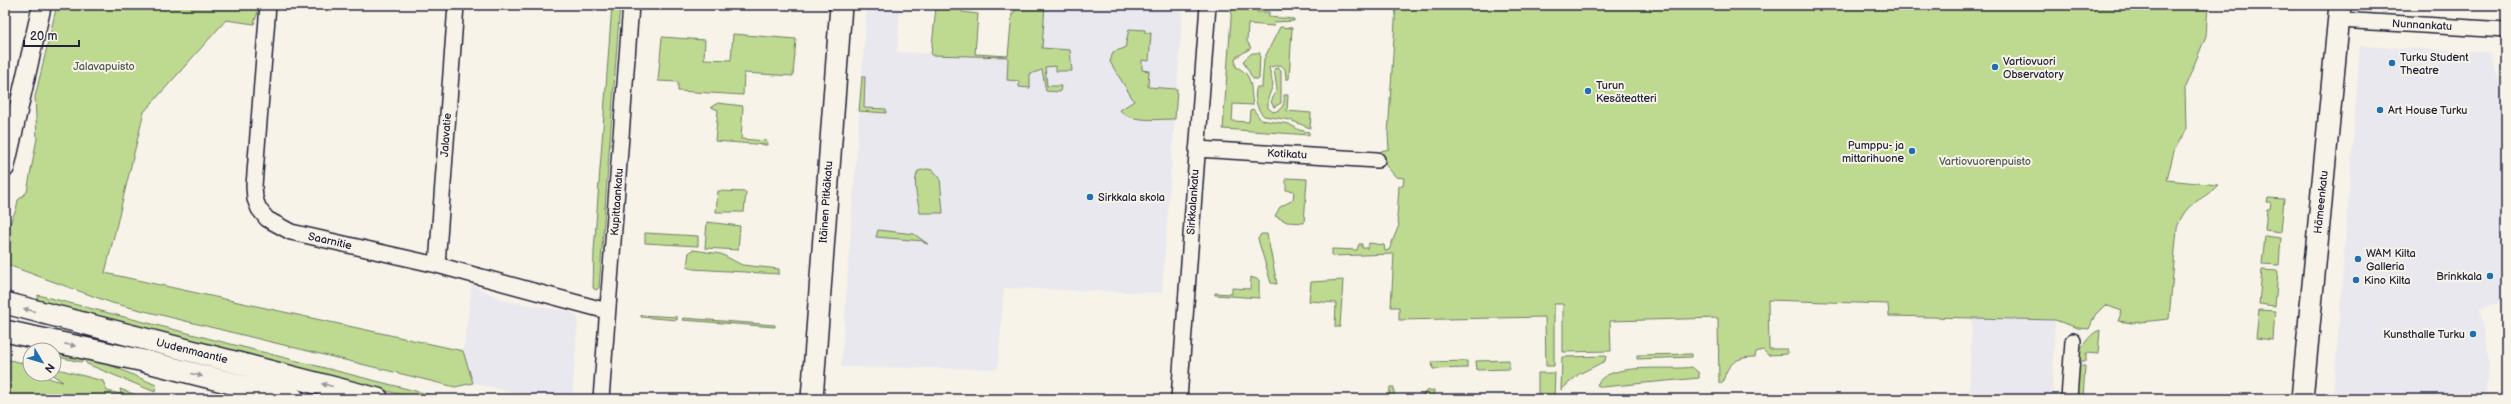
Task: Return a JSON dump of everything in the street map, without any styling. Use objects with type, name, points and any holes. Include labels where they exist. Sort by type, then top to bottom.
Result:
[{"type":"main road","name":"Itäinen Pitkäkatu","points":[[812,399],[841,5]]},
{"type":"main road","name":"Hämeenkatu","points":[[2302,399],[2339,13]]},
{"type":"main road","name":"Uudenmaantie","points":[[5,303],[378,399]]},
{"type":"main road","name":"Uudenmaantie","points":[[5,331],[144,361],[294,399]]},
{"type":"street","points":[[5,168],[42,5]]},
{"type":"street","name":"Saarnitie","points":[[268,5],[254,186],[254,199],[259,209],[267,219],[291,232],[437,265],[607,311]]},
{"type":"street","name":"Jalavatie","points":[[437,265],[456,5]]},
{"type":"street","name":"Kupittaankatu","points":[[600,399],[631,5]]},
{"type":"street","name":"Sirkkalankatu","points":[[1179,399],[1208,5]]},
{"type":"street","name":"Nunnankatu","points":[[2339,13],[2506,30]]},
{"type":"street","name":"Kotikatu","points":[[1197,148],[1378,160]]},
{"type":"street","points":[[2069,399],[2073,341]]},
{"type":"shaded area","points":[[867,5],[900,5],[897,52],[1020,58],[1024,5],[1183,5],[1162,293],[1004,288],[998,369],[841,367]]},
{"type":"shaded area","points":[[2360,46],[2489,52],[2506,98],[2506,301],[2480,309],[2489,362],[2485,399],[2333,399]]},
{"type":"shaded area","points":[[472,285],[505,301],[572,312],[578,318],[572,399],[543,399],[473,383],[463,351]]},
{"type":"shaded area","points":[[1972,317],[2055,320],[2052,399],[1969,399]]},
{"type":"shaded area","points":[[1453,393],[1568,395],[1860,399],[1453,399]]},
{"type":"green space","name":"Jalavapuisto","points":[[57,5],[260,5],[254,24],[226,20],[144,112],[105,273],[463,351],[473,383],[455,387],[112,303],[5,264],[5,233],[16,210],[18,200],[27,192],[37,138],[35,97]]},
{"type":"green space","points":[[612,5],[620,5],[599,288],[596,290],[593,288],[594,251]]},
{"type":"green space","points":[[1015,5],[1045,5],[1042,48],[1070,50],[1072,71],[1056,71],[1056,66],[1045,67],[1047,86],[1061,86],[1060,92],[1046,91],[1042,70],[1030,74],[1030,88],[1019,87],[1019,81],[1007,80],[1008,57],[931,55],[936,7],[962,9],[962,12],[978,14],[975,54],[1008,56],[1012,14],[1015,12]]},
{"type":"green space","points":[[1232,5],[1257,5],[1257,12],[1269,12],[1269,17],[1294,19],[1294,21],[1275,22],[1274,26],[1248,24],[1247,41],[1251,48],[1235,58],[1236,67],[1246,74],[1250,83],[1253,105],[1233,104],[1232,121],[1249,122],[1250,110],[1253,109],[1261,120],[1289,124],[1299,130],[1309,132],[1309,135],[1223,129]]},
{"type":"green space","name":"Vartiovuorenpuisto","points":[[1396,5],[2208,5],[2206,36],[2185,87],[2186,129],[2174,151],[2167,180],[2218,185],[2194,203],[2185,212],[2177,228],[2169,319],[2132,323],[2118,321],[2122,311],[2105,305],[2095,315],[2089,329],[2078,328],[2055,320],[1889,316],[1888,304],[1768,300],[1769,349],[1787,349],[1787,354],[1768,355],[1763,350],[1756,352],[1755,357],[1743,358],[1734,362],[1727,370],[1723,382],[1719,383],[1718,318],[1610,321],[1611,351],[1563,352],[1563,304],[1554,304],[1554,366],[1546,366],[1545,317],[1399,320],[1399,307],[1391,307],[1394,254],[1332,256],[1332,249],[1357,250],[1359,244],[1362,244],[1362,248],[1368,248],[1369,243],[1384,245],[1385,251],[1389,250],[1399,225],[1397,218],[1399,186],[1403,186],[1404,178],[1396,177],[1382,161],[1381,151],[1389,149],[1388,135]]},
{"type":"green space","points":[[1280,27],[1292,28],[1289,79],[1286,79],[1285,69],[1281,65],[1269,67],[1273,85],[1268,98],[1268,108],[1273,112],[1279,110],[1284,104],[1284,95],[1288,95],[1287,111],[1311,113],[1310,128],[1290,120],[1264,116],[1256,103],[1255,94],[1257,87],[1262,87],[1264,59]]},
{"type":"green space","points":[[1129,29],[1145,30],[1145,33],[1151,33],[1149,61],[1142,60],[1142,70],[1149,71],[1148,87],[1177,89],[1175,119],[1138,119],[1124,114],[1120,110],[1134,101],[1110,62],[1113,52],[1125,48]]},
{"type":"green space","points":[[733,34],[796,39],[793,76],[744,73],[743,95],[678,91],[678,82],[658,81],[662,37],[705,40],[704,59],[731,60]]},
{"type":"green space","points":[[1252,53],[1260,53],[1259,79],[1253,79],[1243,61]]},
{"type":"green space","points":[[1278,68],[1281,71],[1281,103],[1274,107],[1271,102],[1277,89],[1274,69]]},
{"type":"green space","points":[[862,77],[865,77],[864,108],[886,109],[886,113],[859,111]]},
{"type":"green space","points":[[718,103],[743,106],[741,139],[767,141],[767,145],[715,141],[718,110],[711,107]]},
{"type":"green space","points":[[927,169],[933,170],[940,178],[943,213],[920,213],[916,192],[916,176],[918,171]]},
{"type":"green space","points":[[1286,178],[1307,179],[1304,223],[1287,222],[1275,216],[1280,207],[1293,200],[1294,191],[1286,190]]},
{"type":"green space","points":[[718,191],[746,192],[744,212],[716,212]]},
{"type":"green space","points":[[2268,198],[2284,199],[2281,232],[2265,230],[2267,209],[2270,209],[2271,202],[2267,202]]},
{"type":"green space","points":[[707,222],[740,226],[738,250],[705,248]]},
{"type":"green space","points":[[878,230],[914,234],[928,244],[924,243],[923,241],[876,237]]},
{"type":"green space","points":[[645,233],[698,236],[698,246],[645,243]]},
{"type":"green space","points":[[1261,234],[1267,234],[1277,284],[1271,283],[1258,239]]},
{"type":"green space","points":[[2265,236],[2281,238],[2279,265],[2262,264]]},
{"type":"green space","points":[[693,250],[721,254],[742,265],[779,269],[779,274],[693,269],[687,267],[689,252]]},
{"type":"green space","points":[[2262,270],[2278,271],[2275,306],[2259,304]]},
{"type":"green space","points":[[1251,277],[1259,280],[1259,298],[1215,295],[1215,293],[1232,294],[1232,288],[1250,289]]},
{"type":"green space","points":[[1343,280],[1340,327],[1335,327],[1336,303],[1309,301],[1311,282]]},
{"type":"green space","points":[[38,295],[443,398],[418,399],[37,301]]},
{"type":"green space","points":[[2259,310],[2275,311],[2273,340],[2256,338]]},
{"type":"green space","points":[[641,315],[677,317],[677,320],[641,317]]},
{"type":"green space","points":[[683,318],[775,325],[775,327],[682,320]]},
{"type":"green space","points":[[2100,330],[2098,354],[2086,353],[2086,361],[2075,361],[2088,338]]},
{"type":"green space","points":[[62,353],[101,361],[156,385],[155,392],[87,364],[84,360],[81,362],[62,358]]},
{"type":"green space","points":[[1692,354],[1692,357],[1637,359],[1637,355]]},
{"type":"green space","points":[[1606,356],[1605,361],[1579,374],[1561,390],[1562,357]]},
{"type":"green space","points":[[5,359],[22,363],[22,382],[63,382],[62,370],[103,381],[107,391],[121,394],[120,389],[147,399],[5,399]]},
{"type":"green space","points":[[1509,360],[1509,369],[1477,370],[1476,361]]},
{"type":"green space","points":[[1467,361],[1467,368],[1433,369],[1432,362]]},
{"type":"green space","points":[[2075,366],[2085,366],[2083,399],[2073,399]]},
{"type":"green space","points":[[1692,367],[1699,373],[1699,378],[1602,387],[1597,385],[1603,378],[1613,373],[1626,370],[1640,368]]},
{"type":"green space","points":[[1538,373],[1555,373],[1554,399],[1549,399],[1549,395],[1538,394]]},
{"type":"green space","points":[[1390,387],[1394,387],[1394,396],[1398,399],[1389,399]]},
{"type":"green space","points":[[1434,390],[1433,399],[1420,399],[1426,391]]},
{"type":"place","name":"Turku Student Theatre","points":[[2392,63]]},
{"type":"place","name":"Vartiovuori Observatory","points":[[1995,67]]},
{"type":"place","name":"Turun Kesäteatteri","points":[[1588,91]]},
{"type":"place","name":"Art House Turku","points":[[2380,110]]},
{"type":"place","name":"Pumppu- ja mittarihuone","points":[[1912,151]]},
{"type":"place","name":"Sirkkala skola","points":[[1090,197]]},
{"type":"place","name":"WAM Kilta Galleria","points":[[2358,259]]},
{"type":"place","name":"Brinkkala","points":[[2490,276]]},
{"type":"place","name":"Kino Kilta","points":[[2356,280]]},
{"type":"place","name":"Kunsthalle Turku","points":[[2473,334]]}]
